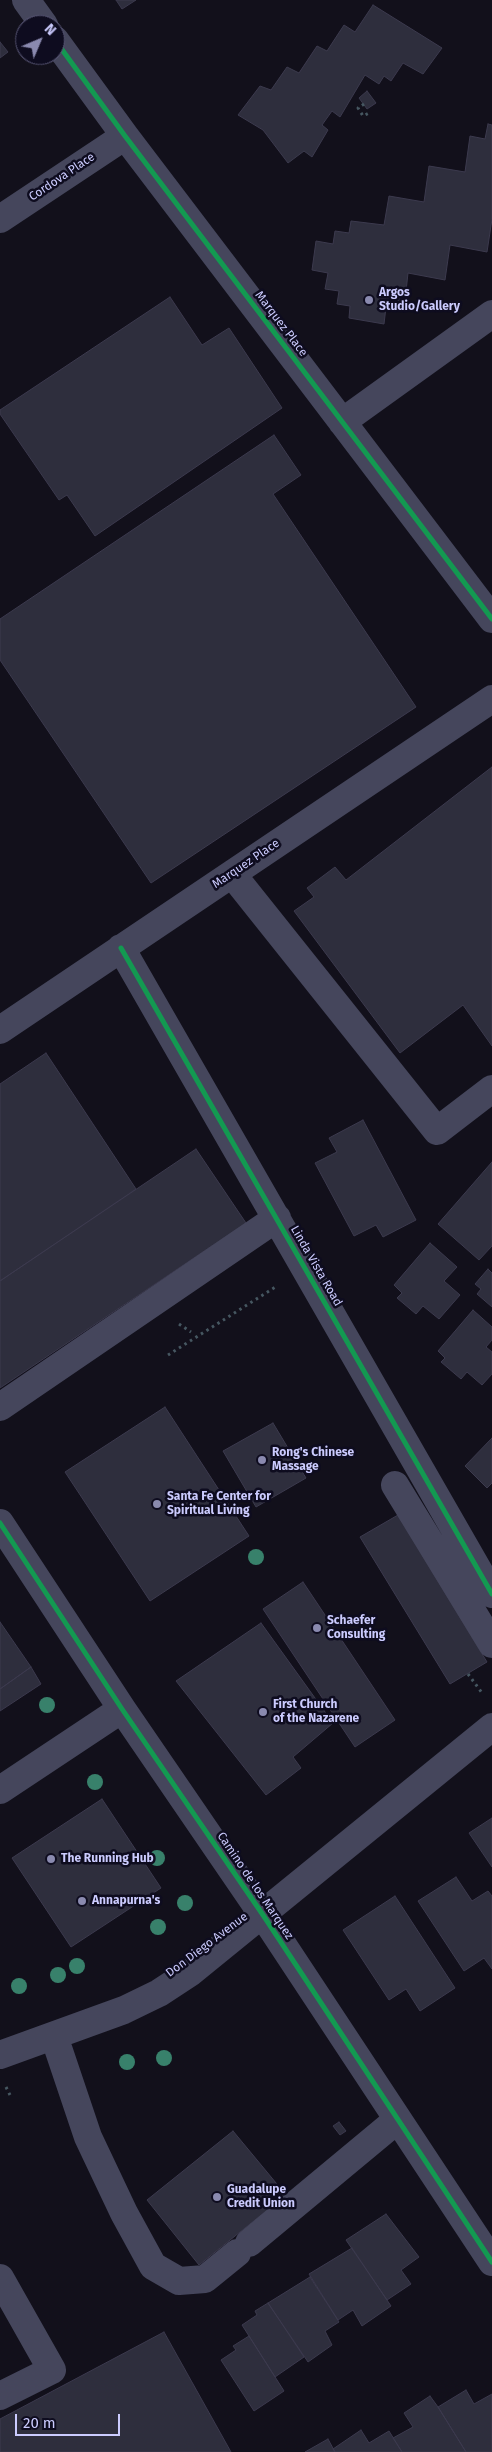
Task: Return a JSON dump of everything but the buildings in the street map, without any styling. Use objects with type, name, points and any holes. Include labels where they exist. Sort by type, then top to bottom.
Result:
[{"type":"street","points":[[26,0],[37,15]]},
{"type":"street","name":"Marquez Place","points":[[65,54],[125,136],[492,619]]},
{"type":"street","name":"Cordova Place","points":[[0,219],[125,136]]},
{"type":"street","points":[[342,422],[492,314]]},
{"type":"street","name":"Marquez Place","points":[[0,1030],[492,700]]},
{"type":"street","points":[[232,874],[436,1131],[492,1089]]},
{"type":"street","name":"Linda Vista Road","points":[[122,948],[492,1594]]},
{"type":"street","points":[[0,1407],[277,1218]]},
{"type":"street","points":[[395,1485],[492,1644]]},
{"type":"street","name":"Camino de los Marquez","points":[[0,1523],[122,1710],[263,1915],[492,2262]]},
{"type":"street","points":[[0,1790],[122,1710]]},
{"type":"street","name":"Don Diego Avenue","points":[[2,2052],[54,2036],[124,2010],[159,1993],[191,1972],[492,1727]]},
{"type":"street","points":[[54,2036],[88,2137],[124,2213],[153,2266],[179,2282],[205,2279],[397,2120]]},
{"type":"street","points":[[0,2278],[52,2370],[0,2396]]},
{"type":"path","points":[[364,104],[358,108],[364,116],[371,112]]},
{"type":"path","points":[[168,1355],[283,1283]]},
{"type":"path","points":[[468,1674],[482,1693]]},
{"type":"path","points":[[4,2084],[10,2095]]},
{"type":"cycle path","points":[[65,54],[125,136],[492,619]]},
{"type":"cycle path","points":[[121,948],[492,1594]]},
{"type":"cycle path","points":[[0,1523],[122,1709],[263,1915],[492,2262]]},
{"type":"place","name":"Argos Studio/Gallery","points":[[369,300]]},
{"type":"place","name":"Rong's Chinese Massage","points":[[262,1460]]},
{"type":"place","name":"Santa Fe Center for Spiritual Living","points":[[157,1504]]},
{"type":"place","name":"Schaefer Consulting","points":[[317,1628]]},
{"type":"place","name":"First Church of the Nazarene","points":[[263,1712]]},
{"type":"place","name":"The Running Hub","points":[[51,1859]]},
{"type":"place","name":"Annapurna's","points":[[82,1901]]},
{"type":"place","name":"Guadalupe Credit Union","points":[[217,2197]]}]
